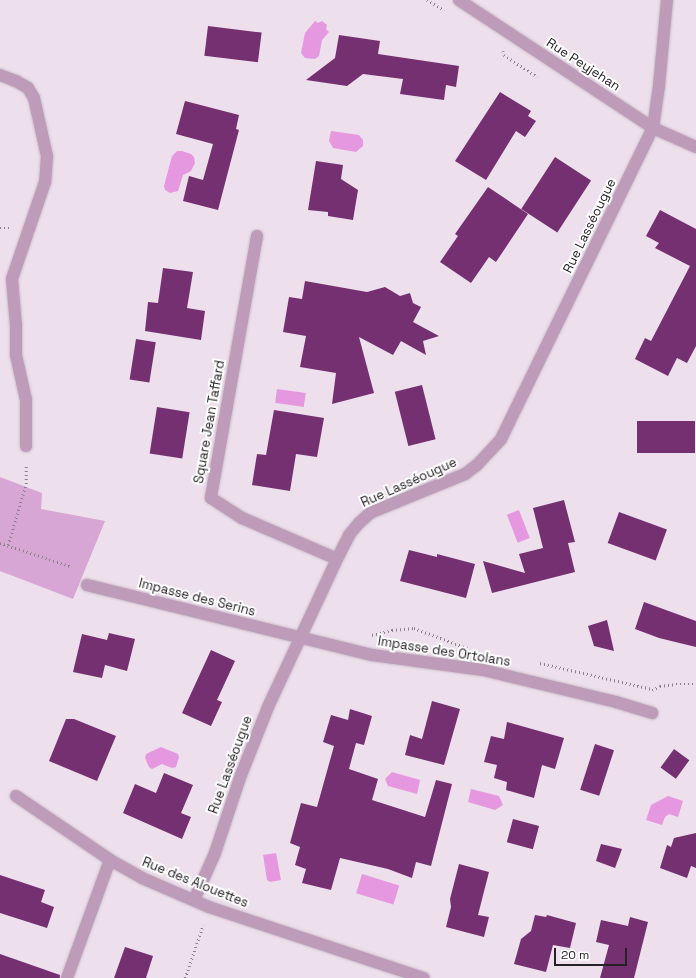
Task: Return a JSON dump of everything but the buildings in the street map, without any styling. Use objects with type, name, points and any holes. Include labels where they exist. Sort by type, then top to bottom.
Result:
[{"type":"street","name":"Rue Peyjehan","points":[[458,0],[653,128],[696,147]]},
{"type":"street","name":"Rue Lasséougue","points":[[194,900],[215,853],[253,743],[337,558],[359,523],[370,514],[464,474],[478,465],[502,439],[653,128],[659,86],[667,0]]},
{"type":"street","points":[[0,75],[16,81],[28,88],[34,98],[47,156],[45,182],[12,279],[16,326],[16,355],[26,400],[26,446]]},
{"type":"street","name":"Square Jean Taffard","points":[[257,236],[211,498],[242,518],[337,558]]},
{"type":"street","name":"Impasse des Serins","points":[[86,585],[300,638]]},
{"type":"street","name":"Impasse des Ortolans","points":[[300,638],[386,658],[484,670],[616,702],[646,711]]},
{"type":"street","name":"Rue des Alouettes","points":[[16,796],[110,860],[142,878],[209,907],[424,978]]},
{"type":"street","points":[[67,978],[110,860]]},
{"type":"path","points":[[8,545],[26,484],[26,446]]},
{"type":"path","points":[[0,543],[70,566]]},
{"type":"path","points":[[646,711],[645,699],[652,689],[676,684],[696,684]]},
{"type":"path","points":[[185,978],[209,907]]},
{"type":"shaded area","points":[[315,21],[318,23],[322,21],[327,25],[326,29],[329,32],[322,40],[319,56],[315,59],[305,58],[301,53],[305,33]]},
{"type":"shaded area","points":[[331,131],[359,135],[363,140],[363,146],[356,152],[333,148],[329,141]]},
{"type":"shaded area","points":[[177,151],[191,154],[194,157],[195,163],[191,171],[183,175],[178,191],[170,193],[165,190],[164,186],[172,156]]},
{"type":"shaded area","points":[[277,389],[306,393],[304,407],[275,403]]},
{"type":"shaded area","points":[[0,477],[42,493],[41,509],[105,521],[73,599],[0,571]]},
{"type":"shaded area","points":[[519,510],[530,538],[518,543],[507,515]]},
{"type":"shaded area","points":[[161,747],[178,754],[179,757],[176,767],[172,768],[162,764],[152,769],[149,767],[145,758],[146,754]]},
{"type":"shaded area","points":[[392,772],[420,780],[417,794],[388,786],[385,779]]},
{"type":"shaded area","points":[[471,789],[499,796],[503,805],[495,810],[468,802]]},
{"type":"shaded area","points":[[668,796],[683,801],[678,817],[669,814],[665,817],[662,825],[646,820],[651,805]]},
{"type":"shaded area","points":[[276,853],[281,880],[270,882],[267,880],[263,855]]},
{"type":"shaded area","points":[[362,874],[399,885],[393,905],[356,893]]}]
